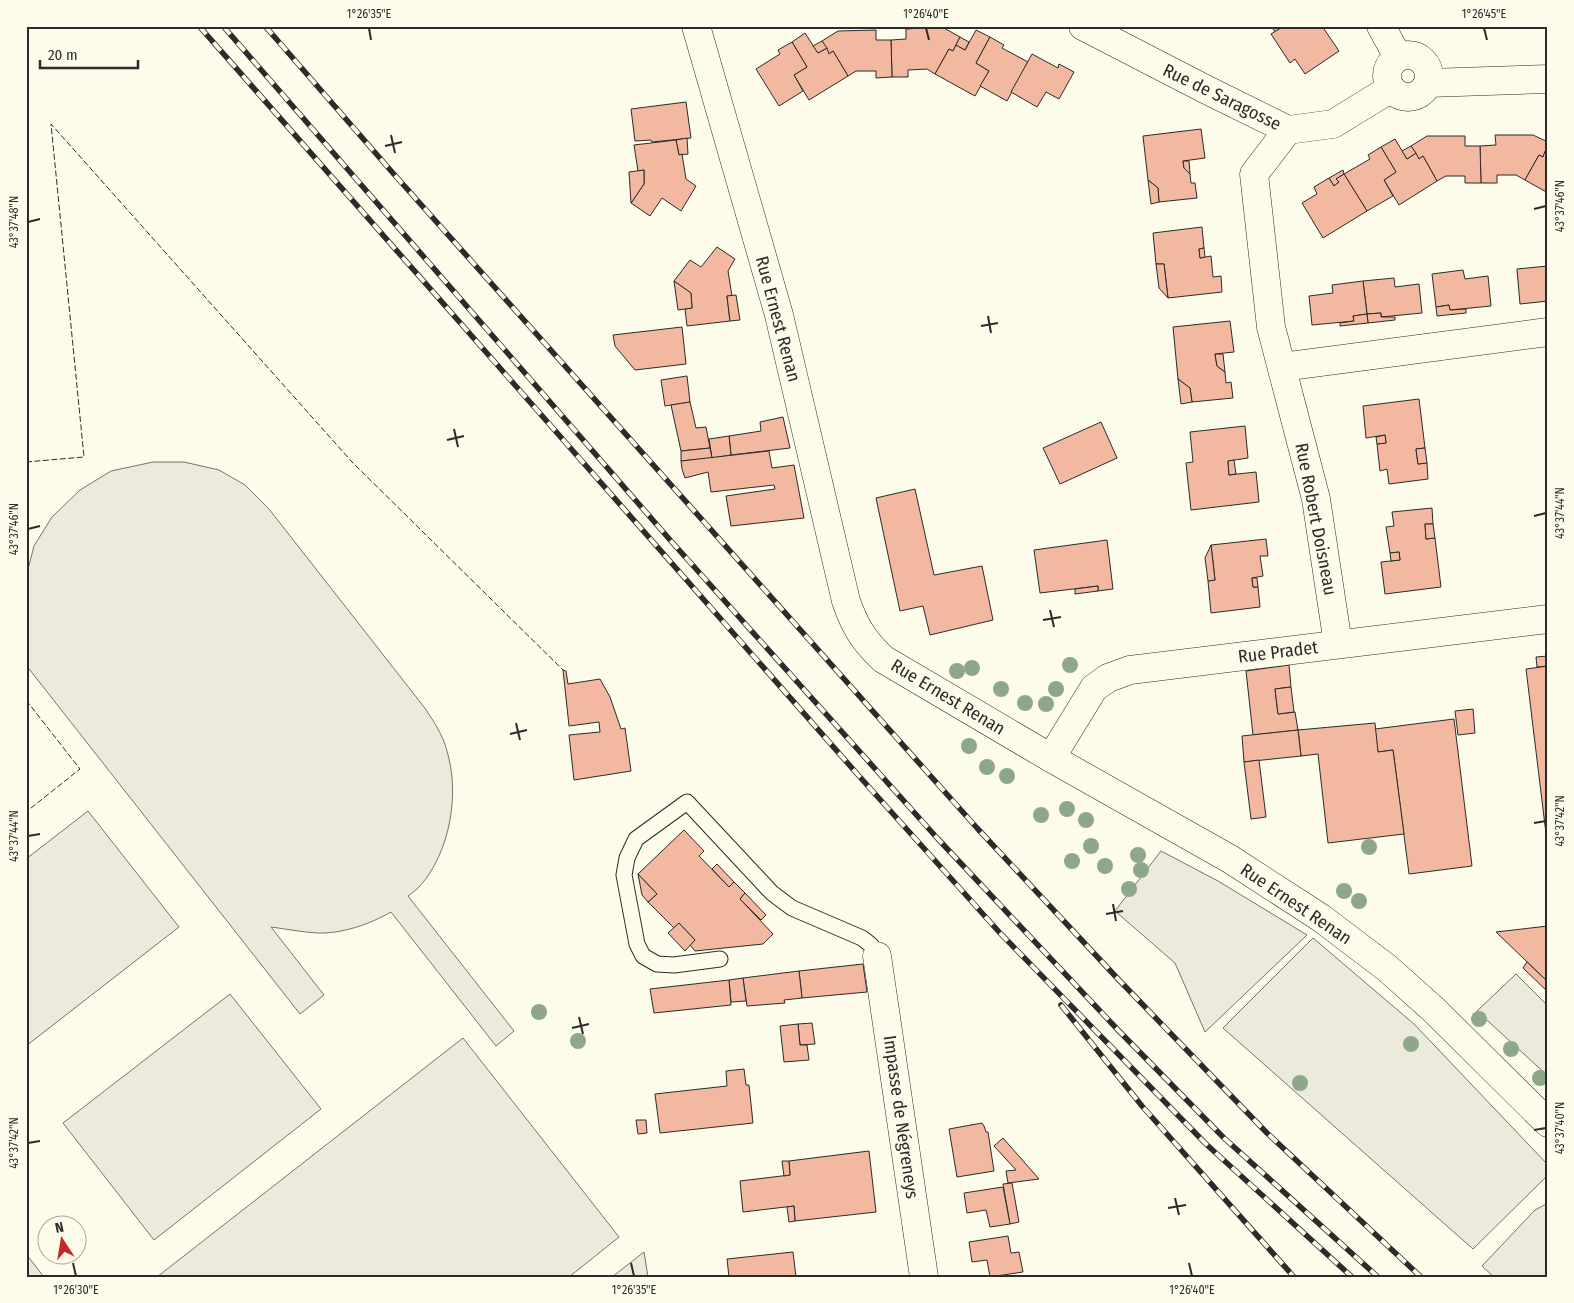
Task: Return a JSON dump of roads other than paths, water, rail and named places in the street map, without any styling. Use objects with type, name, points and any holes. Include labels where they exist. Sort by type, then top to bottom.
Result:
[{"type":"street","name":"Rue de Saragosse","points":[[1083,26],[1288,130],[1333,124],[1390,89]]},
{"type":"street","points":[[1381,26],[1398,57]]},
{"type":"street","name":"Rue Ernest Renan","points":[[698,27],[779,315],[846,601],[859,632],[870,647],[883,659],[1051,758],[1230,859],[1321,918],[1387,968],[1414,992],[1548,1123]]},
{"type":"street","points":[[1413,56],[1422,60],[1428,68],[1428,83],[1423,92],[1409,98],[1399,96],[1390,89],[1387,71],[1391,63],[1398,57],[1413,56]]},
{"type":"street","points":[[1428,83],[1548,79]]},
{"type":"street","name":"Rue Robert Doisneau","points":[[1288,130],[1254,174],[1271,327],[1316,499],[1338,644]]},
{"type":"street","points":[[1282,366],[1548,332]]},
{"type":"street","name":"Rue Pradet","points":[[1051,758],[1094,688],[1108,678],[1130,670],[1548,619]]},
{"type":"street","name":"Impasse de Négreneys","points":[[877,956],[924,1277]]},
{"type":"lane","points":[[720,959],[674,965],[657,964],[643,956],[638,944],[624,875],[627,858],[636,839],[687,802],[772,893],[792,908],[862,938],[871,945],[877,956]]},
{"type":"railway","points":[[199,26],[859,776],[1000,933],[1206,1144],[1352,1277]]},
{"type":"railway","points":[[223,26],[671,541],[938,839],[1118,1030],[1224,1138],[1378,1277]]},
{"type":"railway","points":[[265,26],[392,172],[977,828],[1118,979],[1267,1133],[1421,1277]]},
{"type":"railway","points":[[1061,1005],[1142,1106],[1294,1277]]}]
